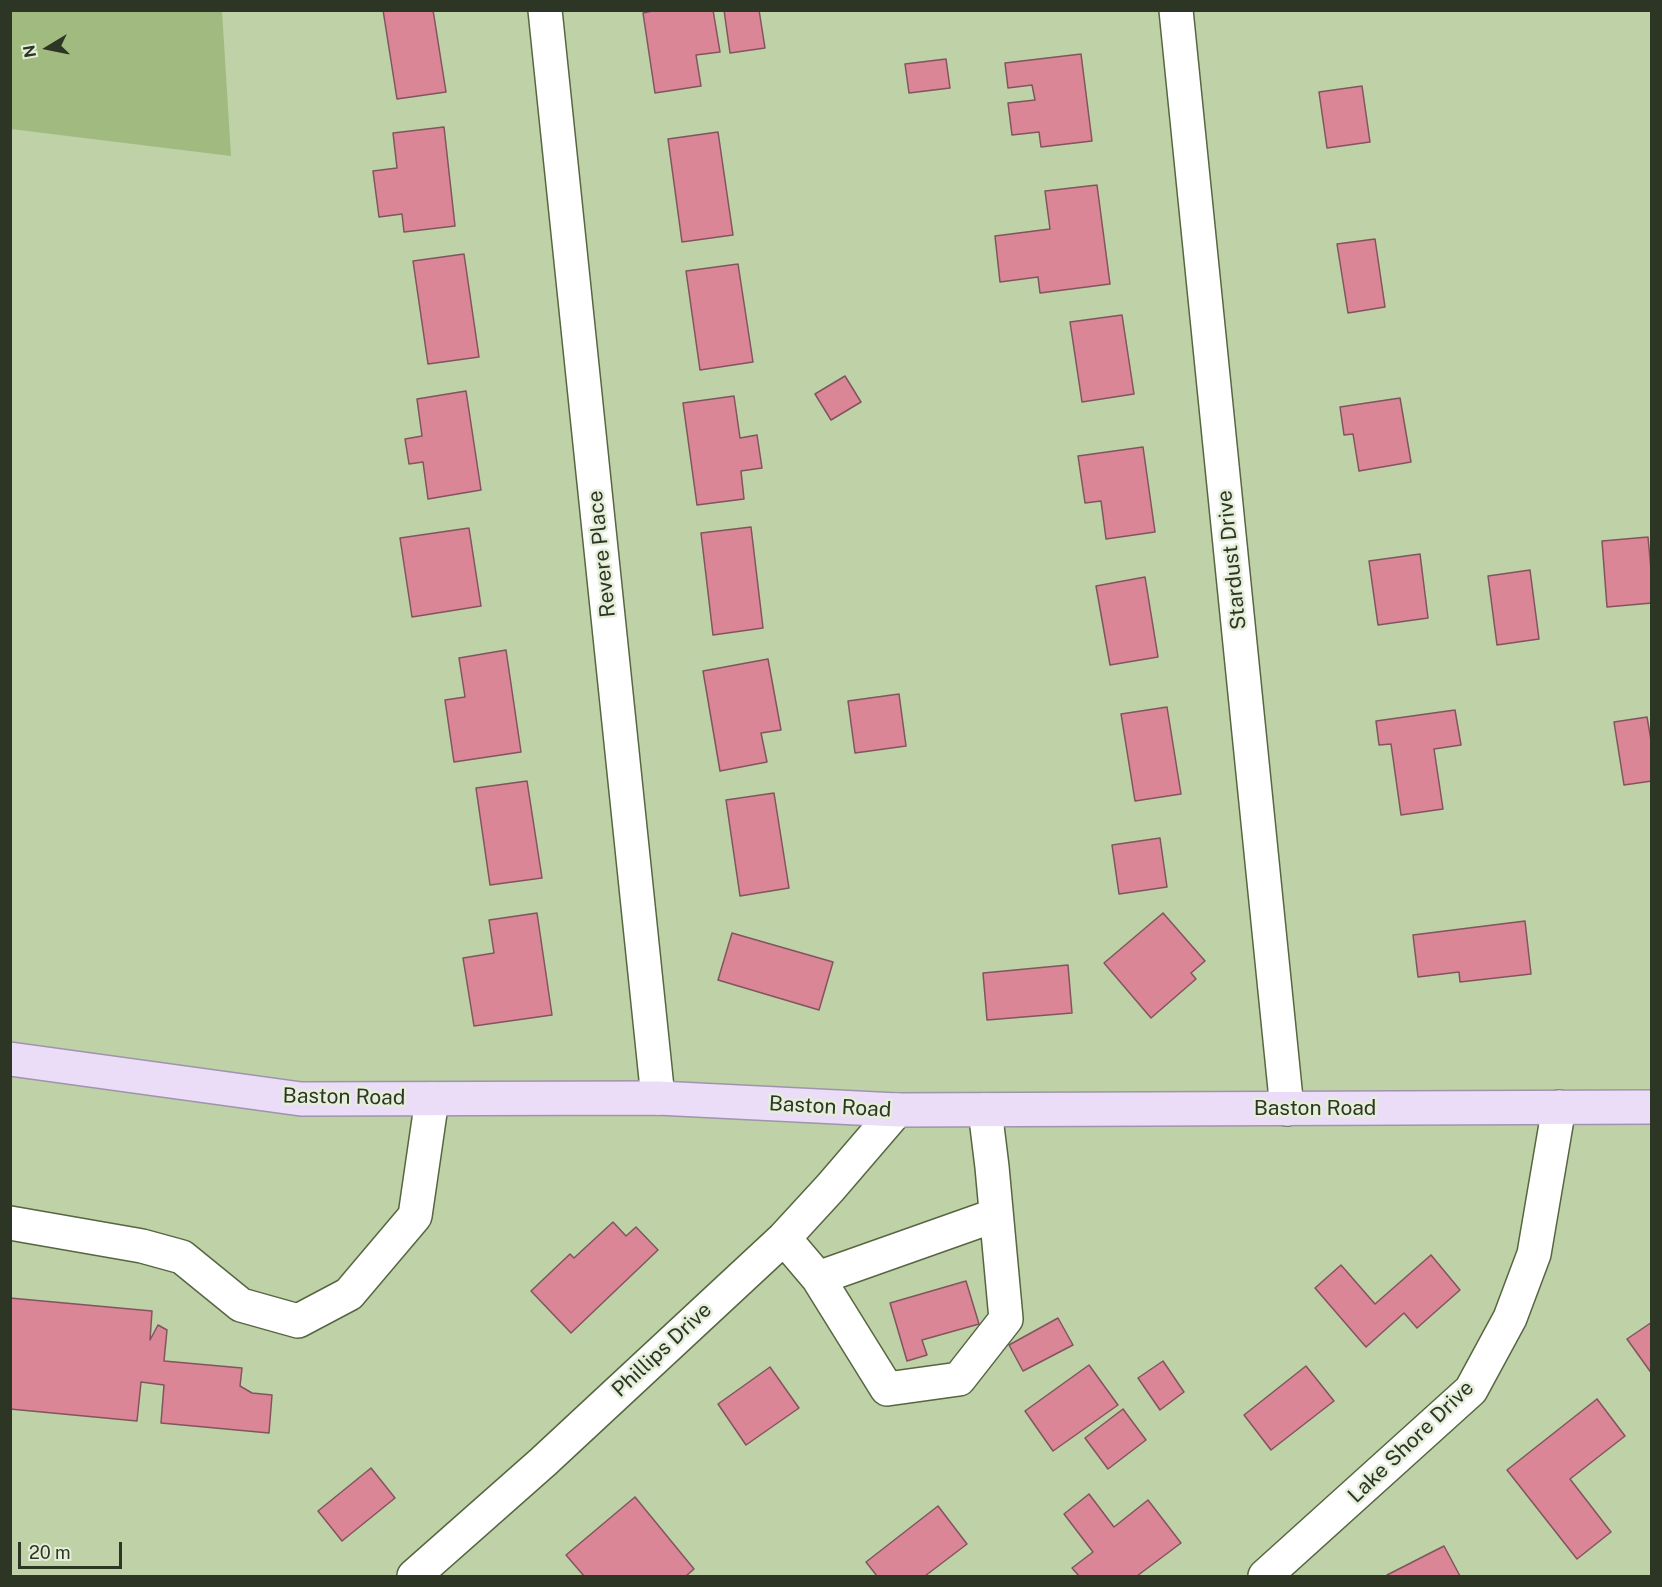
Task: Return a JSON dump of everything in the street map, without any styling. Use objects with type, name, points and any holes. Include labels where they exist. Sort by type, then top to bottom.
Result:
[{"type":"main road","name":"Baston Road","points":[[10,1059],[301,1099],[658,1098],[897,1110],[1652,1107]]},
{"type":"street","name":"Revere Place","points":[[545,10],[658,1098]]},
{"type":"street","name":"Stardust Drive","points":[[1176,10],[1287,1109]]},
{"type":"street","points":[[10,1223],[142,1246],[182,1257],[242,1305],[298,1321],[349,1294],[415,1216],[432,1099]]},
{"type":"street","name":"Lake Shore Drive","points":[[1265,1576],[1471,1390],[1510,1318],[1534,1254],[1558,1107]]},
{"type":"street","name":"Phillips Drive","points":[[414,1576],[543,1462],[784,1238],[897,1110]]},
{"type":"street","points":[[784,1238],[818,1278],[887,1389],[959,1379],[1006,1319],[993,1167],[985,1110]]},
{"type":"street","points":[[818,1278],[996,1215]]},
{"type":"green space","points":[[11,10],[222,11],[231,156],[11,129]]},
{"type":"building","points":[[383,10],[433,10],[446,92],[397,99]]},
{"type":"building","points":[[657,10],[713,10],[720,52],[696,55],[701,86],[655,93],[643,13]]},
{"type":"building","points":[[724,10],[759,10],[765,48],[730,53]]},
{"type":"building","points":[[1081,54],[1092,141],[1041,147],[1039,132],[1012,135],[1008,103],[1035,100],[1032,85],[1008,88],[1005,63]]},
{"type":"building","points":[[946,59],[950,88],[909,93],[905,64]]},
{"type":"building","points":[[1362,86],[1370,142],[1327,148],[1319,92]]},
{"type":"building","points":[[444,127],[455,226],[404,232],[402,214],[379,217],[373,171],[397,168],[393,133]]},
{"type":"building","points":[[718,132],[733,235],[682,242],[668,139]]},
{"type":"building","points":[[1097,185],[1110,284],[1040,293],[1038,277],[1000,282],[995,236],[1050,229],[1045,191]]},
{"type":"building","points":[[1375,239],[1385,307],[1348,313],[1337,244]]},
{"type":"building","points":[[464,254],[479,357],[428,364],[413,261]]},
{"type":"building","points":[[738,264],[753,362],[700,370],[686,271]]},
{"type":"building","points":[[1122,315],[1134,394],[1082,402],[1070,322]]},
{"type":"building","points":[[845,376],[861,402],[831,420],[815,394]]},
{"type":"building","points":[[466,391],[481,490],[428,499],[423,462],[409,464],[405,439],[422,436],[417,399]]},
{"type":"building","points":[[734,396],[740,438],[757,435],[762,468],[741,471],[744,499],[697,505],[683,403]]},
{"type":"building","points":[[1400,398],[1411,462],[1359,471],[1353,434],[1344,435],[1340,407]]},
{"type":"building","points":[[1143,447],[1155,532],[1106,539],[1101,501],[1085,503],[1078,456]]},
{"type":"building","points":[[751,527],[763,628],[713,635],[701,533]]},
{"type":"building","points":[[469,528],[481,606],[412,617],[400,538]]},
{"type":"building","points":[[1648,537],[1652,603],[1607,607],[1602,541]]},
{"type":"building","points":[[1420,554],[1428,618],[1378,625],[1369,561]]},
{"type":"building","points":[[1530,570],[1539,639],[1497,645],[1488,576]]},
{"type":"building","points":[[1145,577],[1158,657],[1110,665],[1096,586]]},
{"type":"building","points":[[506,650],[521,752],[454,762],[445,700],[465,697],[459,658]]},
{"type":"building","points":[[768,659],[781,730],[761,733],[767,762],[720,771],[703,671]]},
{"type":"building","points":[[899,694],[906,746],[855,753],[848,701]]},
{"type":"building","points":[[1167,707],[1181,794],[1135,801],[1121,714]]},
{"type":"building","points":[[1455,710],[1461,745],[1434,749],[1443,809],[1401,815],[1391,744],[1379,745],[1376,721]]},
{"type":"building","points":[[1647,717],[1652,746],[1652,781],[1624,785],[1614,722]]},
{"type":"building","points":[[527,781],[542,878],[490,885],[476,788]]},
{"type":"building","points":[[774,793],[789,888],[740,896],[726,800]]},
{"type":"building","points":[[1160,838],[1167,887],[1119,894],[1112,845]]},
{"type":"building","points":[[537,913],[552,1015],[474,1026],[463,958],[494,953],[489,920]]},
{"type":"building","points":[[1163,913],[1205,961],[1191,973],[1196,979],[1151,1018],[1104,963]]},
{"type":"building","points":[[1525,921],[1531,974],[1460,982],[1459,972],[1418,977],[1413,935]]},
{"type":"building","points":[[732,933],[833,962],[819,1010],[718,980]]},
{"type":"building","points":[[1068,965],[1072,1013],[987,1020],[983,973]]},
{"type":"building","points":[[613,1222],[626,1236],[636,1227],[658,1250],[571,1333],[531,1291],[570,1254],[574,1258]]},
{"type":"building","points":[[1431,1255],[1460,1290],[1417,1328],[1404,1313],[1366,1347],[1315,1288],[1341,1265],[1375,1304]]},
{"type":"building","points":[[966,1281],[979,1324],[922,1340],[927,1355],[907,1361],[890,1303]]},
{"type":"building","points":[[10,1298],[152,1311],[150,1340],[158,1325],[167,1330],[164,1361],[242,1368],[240,1386],[252,1393],[272,1395],[269,1433],[161,1423],[164,1385],[141,1382],[137,1421],[10,1409]]},
{"type":"building","points":[[1058,1318],[1073,1345],[1023,1371],[1009,1345]]},
{"type":"building","points":[[1652,1322],[1652,1374],[1627,1339]]},
{"type":"building","points":[[1163,1361],[1184,1392],[1160,1410],[1138,1378]]},
{"type":"building","points":[[1089,1365],[1118,1405],[1053,1451],[1025,1411]]},
{"type":"building","points":[[1306,1366],[1334,1401],[1271,1450],[1244,1415]]},
{"type":"building","points":[[770,1367],[799,1408],[746,1445],[718,1404]]},
{"type":"building","points":[[1597,1399],[1625,1436],[1570,1479],[1611,1532],[1577,1559],[1507,1470]]},
{"type":"building","points":[[1123,1409],[1146,1440],[1108,1469],[1085,1438]]},
{"type":"building","points":[[371,1468],[395,1498],[342,1541],[318,1511]]},
{"type":"building","points":[[1089,1494],[1114,1527],[1148,1500],[1181,1543],[1137,1576],[1079,1576],[1072,1568],[1093,1552],[1064,1514]]},
{"type":"building","points":[[635,1497],[694,1569],[686,1576],[584,1576],[566,1555]]},
{"type":"building","points":[[938,1506],[967,1544],[925,1576],[877,1576],[866,1562]]},
{"type":"building","points":[[1444,1546],[1460,1576],[1387,1575]]}]
